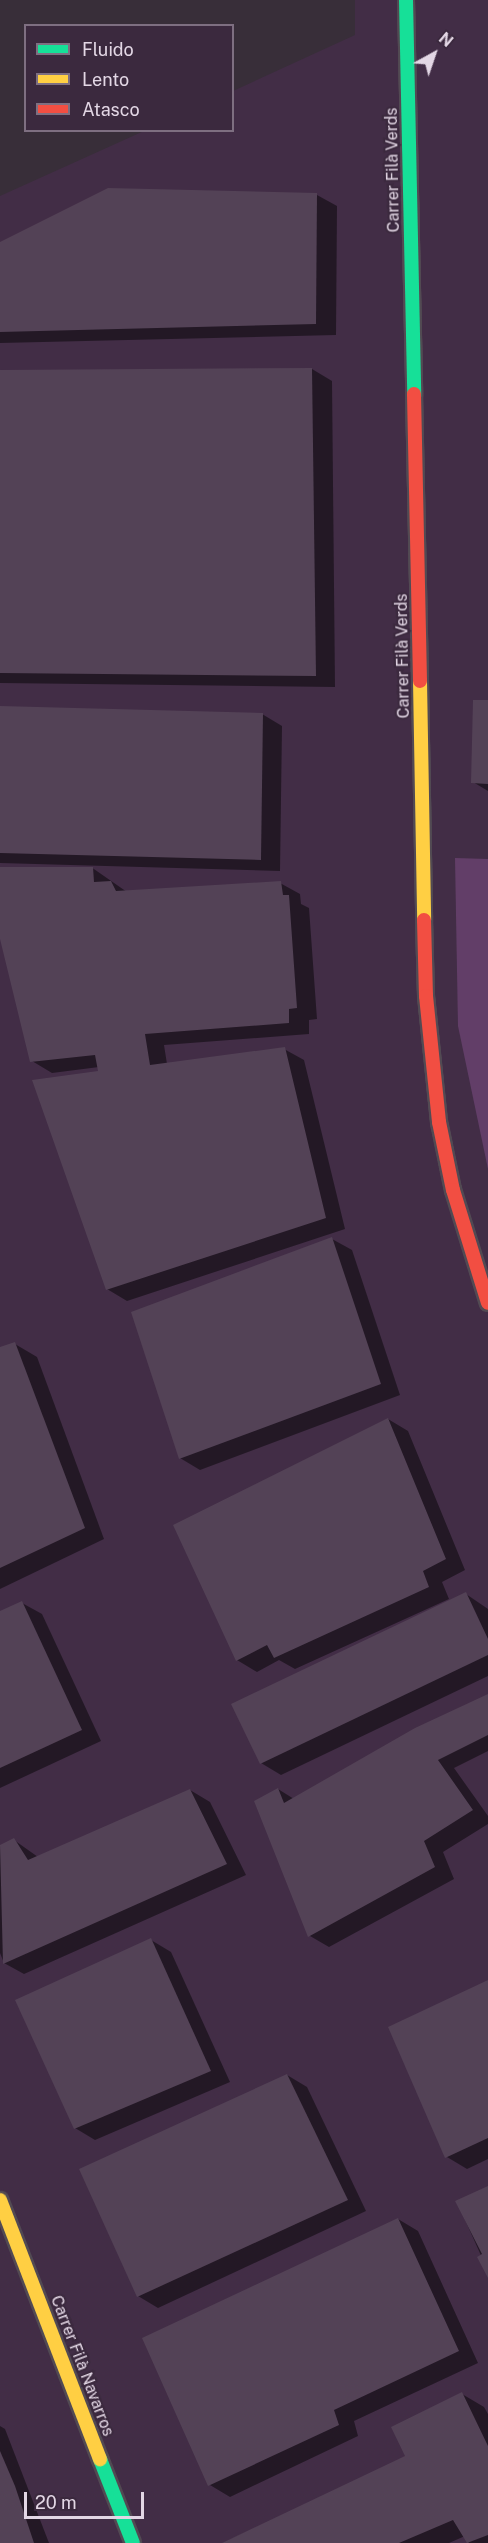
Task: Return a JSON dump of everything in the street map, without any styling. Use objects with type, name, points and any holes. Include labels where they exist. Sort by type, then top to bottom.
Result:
[{"type":"street","name":"Carrer Filà Verds","points":[[406,0],[426,996],[439,1122],[453,1190],[488,1303]]},
{"type":"street","name":"Carrer Filà Navarros","points":[[0,2200],[133,2543]]},
{"type":"shaded area","points":[[355,0],[488,0],[488,2543],[0,2543],[0,196],[142,132],[234,132],[234,91],[355,35]]},
{"type":"shaded area","points":[[455,858],[488,859],[488,1169],[458,1026]]},
{"type":"building","points":[[108,188],[317,193],[316,324],[0,332],[0,242]]},
{"type":"building","points":[[312,368],[316,676],[0,673],[0,370]]},
{"type":"building","points":[[473,700],[488,700],[488,784],[471,783]]},
{"type":"building","points":[[0,706],[263,713],[261,860],[0,853]]},
{"type":"building","points":[[0,867],[93,867],[94,882],[111,881],[116,891],[281,881],[283,895],[289,895],[297,1008],[289,1009],[289,1023],[145,1034],[150,1065],[285,1047],[326,1218],[106,1290],[32,1080],[98,1071],[95,1055],[30,1062],[0,939]]},
{"type":"building","points":[[332,1237],[381,1384],[179,1459],[131,1312]]},
{"type":"building","points":[[15,1342],[85,1528],[0,1568],[0,1347]]},
{"type":"building","points":[[388,1418],[446,1559],[423,1571],[429,1587],[274,1658],[267,1645],[236,1661],[173,1525]]},
{"type":"building","points":[[466,1592],[488,1639],[488,1655],[260,1764],[231,1704]]},
{"type":"building","points":[[22,1601],[82,1730],[0,1768],[0,1611]]},
{"type":"building","points":[[488,1694],[488,1735],[438,1760],[473,1810],[424,1841],[435,1867],[308,1937],[254,1801],[278,1788],[284,1803],[415,1728]]},
{"type":"building","points":[[190,1789],[227,1864],[3,1964],[0,1845],[14,1838],[28,1860]]},
{"type":"building","points":[[151,1938],[211,2071],[74,2129],[15,2000]]},
{"type":"building","points":[[488,1980],[488,2138],[445,2158],[388,2027]]},
{"type":"building","points":[[287,2074],[348,2200],[137,2297],[79,2169]]},
{"type":"building","points":[[488,2186],[488,2278],[477,2257],[482,2254],[455,2201]]},
{"type":"building","points":[[398,2218],[459,2351],[334,2410],[339,2425],[208,2486],[142,2338]]},
{"type":"building","points":[[462,2392],[488,2446],[488,2535],[467,2543],[453,2520],[399,2543],[222,2543],[405,2456],[391,2427]]},
{"type":"building","points":[[0,2451],[15,2486],[34,2543],[0,2543]]},
{"type":"traffic: fast","points":[[406,0],[414,394]]},
{"type":"traffic: fast","points":[[100,2459],[133,2543]]},
{"type":"traffic: slow","points":[[420,681],[424,920]]},
{"type":"traffic: slow","points":[[0,2200],[100,2459]]},
{"type":"traffic: jam","points":[[414,394],[420,681]]},
{"type":"traffic: jam","points":[[424,920],[426,996],[439,1122],[453,1190],[488,1303]]}]
